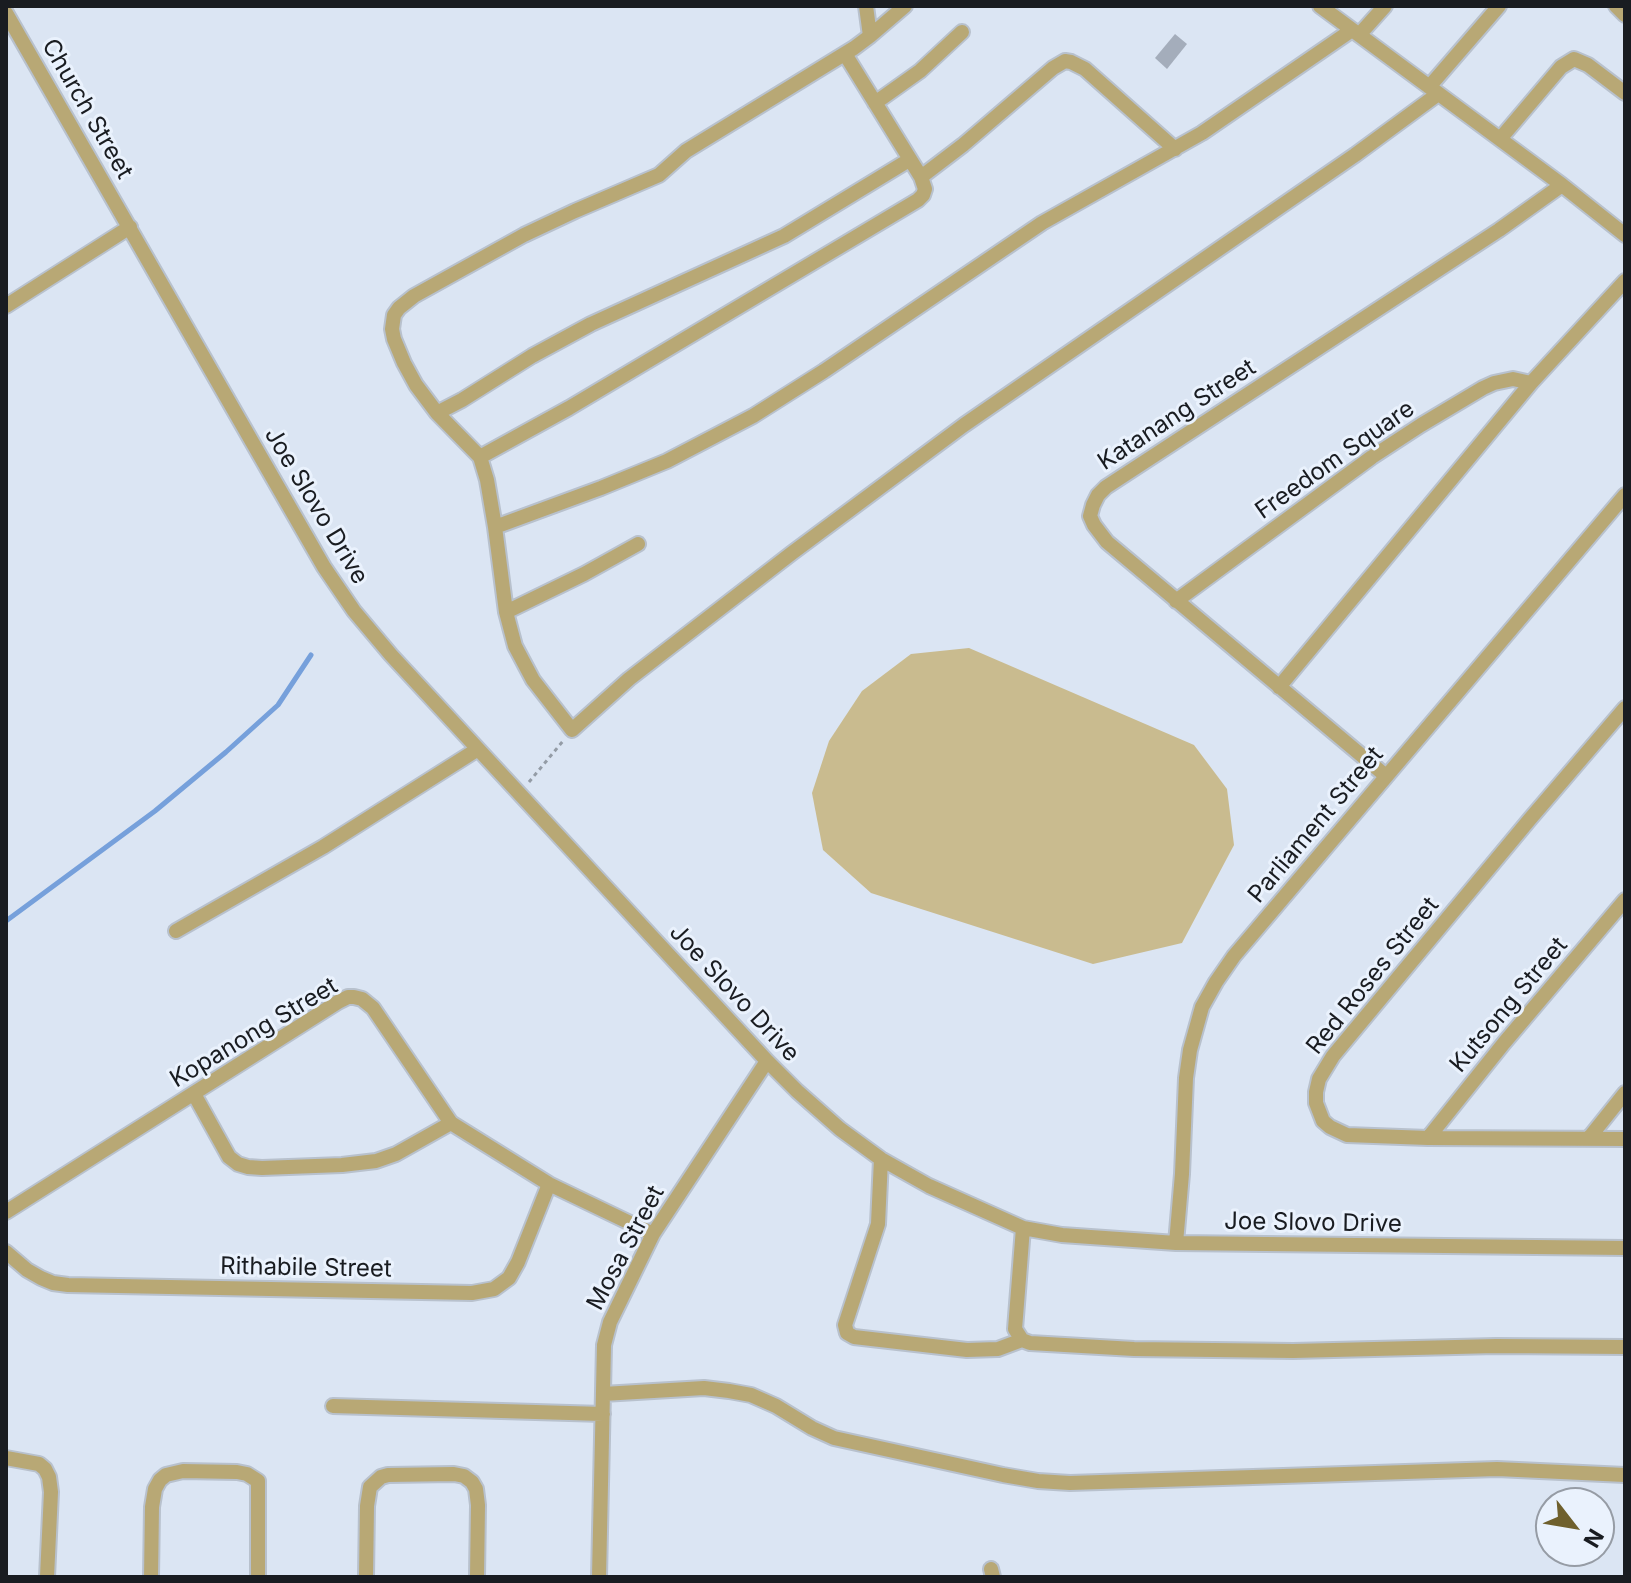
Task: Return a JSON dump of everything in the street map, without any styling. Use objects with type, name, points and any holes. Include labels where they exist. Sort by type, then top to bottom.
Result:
[{"type":"street","points":[[866,6],[870,36]]},
{"type":"street","points":[[905,6],[845,54],[686,151],[659,175],[524,235],[406,301],[392,321],[394,339],[416,385],[437,413],[480,457],[487,480],[506,612],[515,646],[533,680],[572,730],[641,669],[964,425],[1355,155],[1434,90],[1499,6]]},
{"type":"street","points":[[1320,6],[1625,235]]},
{"type":"street","points":[[495,527],[667,461],[753,416],[1042,223],[1175,149],[1356,33],[1385,6]]},
{"type":"street","points":[[1616,6],[1625,15]]},
{"type":"street","name":"Church Street","points":[[6,13],[130,227]]},
{"type":"street","points":[[875,103],[920,71],[962,32]]},
{"type":"street","points":[[480,457],[581,401],[923,195],[925,189],[921,177],[845,54]]},
{"type":"street","points":[[1500,139],[1561,67],[1574,59],[1588,65],[1625,93]]},
{"type":"street","points":[[921,177],[1065,61],[1085,69],[1175,149]]},
{"type":"street","points":[[437,413],[591,324],[784,236],[909,160]]},
{"type":"street","name":"Katanang Street","points":[[1386,776],[1107,542],[1090,516],[1093,505],[1106,487],[1499,230],[1562,185]]},
{"type":"street","points":[[6,306],[130,227]]},
{"type":"street","name":"Joe Slovo Drive","points":[[130,227],[338,588],[373,635],[767,1061],[840,1129],[881,1159],[929,1186],[1023,1228],[1062,1235],[1176,1243],[1625,1248]]},
{"type":"street","points":[[1279,687],[1531,383],[1625,281]]},
{"type":"street","name":"Freedom Square","points":[[1176,601],[1372,457],[1421,425],[1494,383],[1513,379],[1531,383]]},
{"type":"street","name":"Parliament Street","points":[[1176,1243],[1190,1050],[1202,1007],[1216,982],[1234,956],[1625,495]]},
{"type":"street","points":[[506,612],[638,544]]},
{"type":"street","name":"Red Roses Street","points":[[1625,708],[1343,1044],[1319,1079],[1316,1092],[1318,1112],[1330,1127],[1358,1137],[1625,1139]]},
{"type":"street","points":[[176,931],[323,847],[478,749]]},
{"type":"street","name":"Kutsong Street","points":[[1428,1138],[1625,900]]},
{"type":"street","name":"Kopanong Street","points":[[6,1212],[338,1002],[354,997],[373,1008],[451,1123],[549,1184],[653,1234]]},
{"type":"street","name":"Mosa Street","points":[[599,1577],[604,1345],[610,1322],[653,1234],[767,1061]]},
{"type":"street","points":[[1589,1138],[1625,1093]]},
{"type":"street","points":[[194,1094],[229,1157],[248,1167],[342,1165],[376,1161],[406,1149],[451,1123]]},
{"type":"street","points":[[881,1159],[878,1224],[845,1325],[847,1333],[854,1337],[967,1350],[998,1349],[1022,1340],[1037,1344],[1150,1350],[1625,1347]]},
{"type":"street","name":"Rithabile Street","points":[[6,1252],[41,1278],[68,1285],[472,1293],[494,1289],[509,1278],[549,1184]]},
{"type":"street","points":[[1022,1340],[1015,1329],[1015,1321],[1023,1228]]},
{"type":"street","points":[[603,1394],[704,1388],[751,1395],[834,1438],[1048,1482],[1102,1483],[1497,1469],[1625,1475]]},
{"type":"street","points":[[333,1406],[603,1414]]},
{"type":"street","points":[[6,1458],[39,1464],[49,1477],[47,1577]]},
{"type":"street","points":[[151,1577],[155,1489],[166,1475],[196,1471],[237,1472],[258,1481],[258,1577]]},
{"type":"street","points":[[366,1577],[370,1487],[388,1475],[454,1474],[464,1476],[476,1489],[477,1577]]},
{"type":"path","points":[[519,794],[572,730]]},
{"type":"shaded area","points":[[969,648],[1194,745],[1227,789],[1234,845],[1182,943],[1093,964],[871,893],[823,850],[812,793],[829,741],[862,691],[911,654]]},
{"type":"building","points":[[1175,34],[1187,44],[1167,69],[1155,58]]},
{"type":"waterway","points":[[6,921],[155,811],[226,752],[278,705],[311,655]]}]
